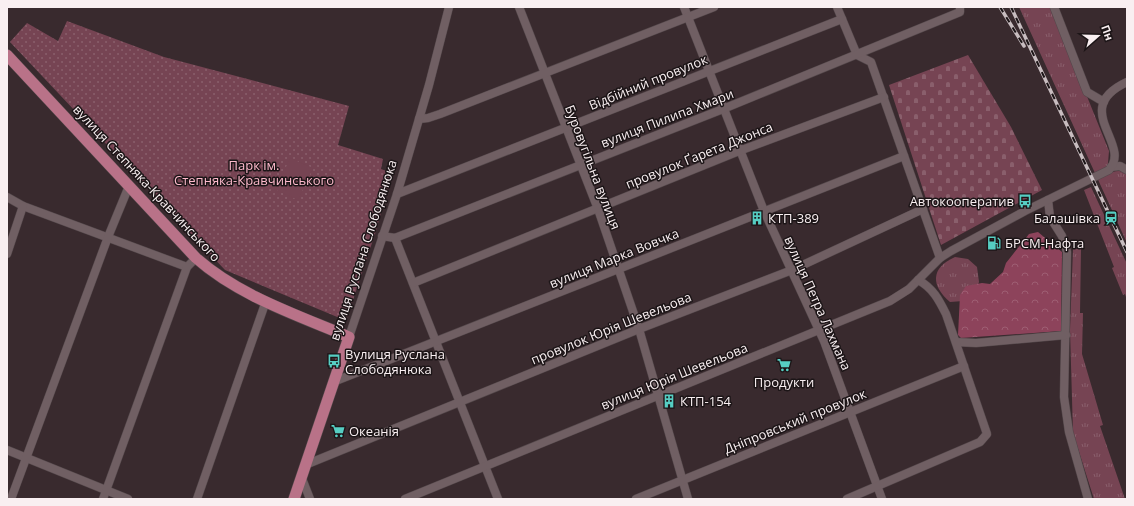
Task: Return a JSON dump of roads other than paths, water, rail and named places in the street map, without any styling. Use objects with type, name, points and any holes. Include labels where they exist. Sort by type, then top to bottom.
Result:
[{"type":"main road","name":"вулиця Степняка-Кравчинського","points":[[7,55],[196,258],[224,280],[266,302],[349,337]]},
{"type":"main road","name":"вулиця Руслана Слободянюка","points":[[294,499],[349,337]]},
{"type":"street","name":"вулиця Руслана Слободянюка","points":[[349,337],[397,194],[449,7]]},
{"type":"street","name":"Буровугільна вулиця","points":[[519,7],[565,128],[598,209],[617,270],[639,329],[688,499]]},
{"type":"street","name":"вулиця Петра Лахмана","points":[[684,7],[739,151],[764,211],[819,331],[882,499]]},
{"type":"street","points":[[419,119],[434,116],[714,7]]},
{"type":"street","points":[[837,7],[857,55],[871,62],[940,258]]},
{"type":"street","points":[[1054,7],[1087,92],[1106,98]]},
{"type":"street","name":"вулиця Пилипа Хмари","points":[[395,238],[857,55],[960,10]]},
{"type":"street","name":"Відбійний провулок","points":[[397,194],[842,19]]},
{"type":"street","points":[[1127,82],[1106,98],[1102,118],[1114,152],[1111,167],[1120,166],[1127,170]]},
{"type":"street","name":"провулок Ґарета Джонса","points":[[413,283],[739,151],[884,97]]},
{"type":"street","name":"вулиця Марка Вовчка","points":[[333,382],[904,156]]},
{"type":"street","name":"вулиця Юрія Шевельова","points":[[405,499],[890,301],[918,280],[940,258],[970,240],[1103,174],[1111,167]]},
{"type":"street","points":[[11,499],[108,237],[129,186]]},
{"type":"street","points":[[7,197],[23,206],[187,267]]},
{"type":"street","points":[[1048,200],[1050,217],[1062,236],[1067,252],[1064,397],[1069,432],[1088,499]]},
{"type":"street","points":[[7,254],[23,206]]},
{"type":"street","name":"провулок Юрія Шевельова","points":[[305,465],[639,329],[792,270],[923,209]]},
{"type":"street","points":[[382,236],[395,238],[498,499]]},
{"type":"street","points":[[103,499],[187,267],[196,258]]},
{"type":"street","points":[[847,499],[980,442],[987,434],[946,314],[937,295],[918,280]]},
{"type":"street","points":[[197,499],[266,302]]},
{"type":"street","points":[[956,342],[976,343],[1066,335]]},
{"type":"street","name":"Дніпровський провулок","points":[[636,499],[964,366]]},
{"type":"street","points":[[7,450],[128,499]]},
{"type":"street","points":[[301,476],[310,499]]},
{"type":"railway","points":[[1000,7],[1024,46]]},
{"type":"railway","points":[[1011,7],[1127,252]]},
{"type":"place","name":"Автокооператив","points":[[1025,201]]},
{"type":"place","name":"КТП-389","points":[[757,218]]},
{"type":"place","name":"Балашівка","points":[[1111,218]]},
{"type":"place","name":"БРСМ-Нафта","points":[[994,243]]},
{"type":"place","name":"Вулиця Руслана Слободянюка","points":[[334,361]]},
{"type":"place","name":"Продукти","points":[[784,365]]},
{"type":"place","name":"КТП-154","points":[[669,401]]},
{"type":"place","name":"Океанія","points":[[338,431]]},
{"type":"park label","name":"Парк ім. Степняка-Кравчинського","points":[[254,172]]}]
